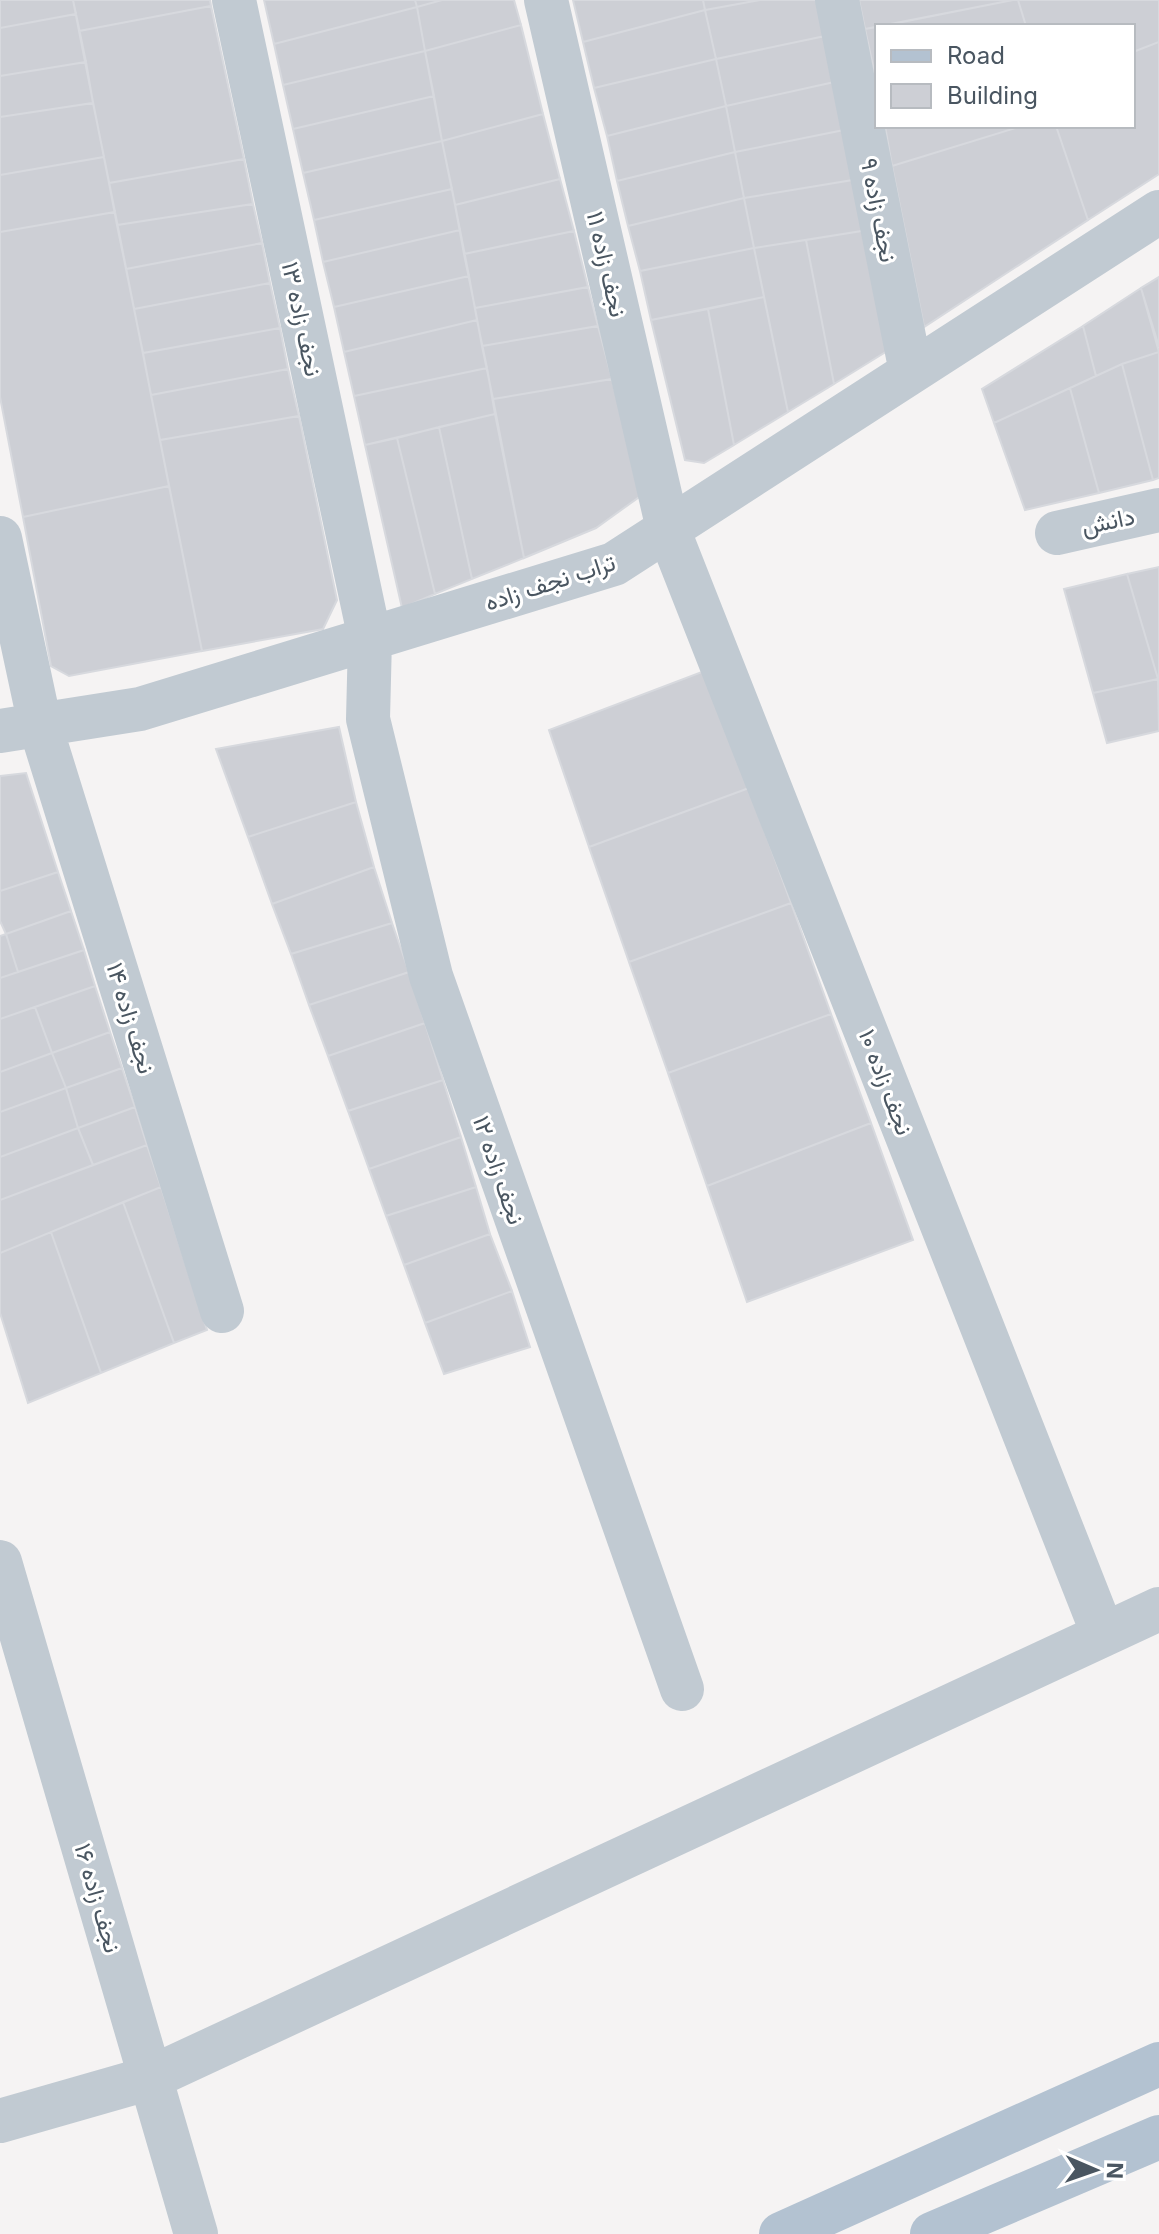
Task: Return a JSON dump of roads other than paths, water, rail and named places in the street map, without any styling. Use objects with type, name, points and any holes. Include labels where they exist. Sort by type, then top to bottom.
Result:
[{"type":"main road","points":[[781,2234],[1159,2064]]},
{"type":"main road","points":[[951,2225],[1159,2137]]},
{"type":"main road","points":[[951,2225],[987,2142]]},
{"type":"street","name":"نجف زاده ۱۳","points":[[234,0],[370,639]]},
{"type":"street","name":"نجف زاده ۱۱","points":[[546,0],[668,529]]},
{"type":"street","name":"نجف زاده ۹","points":[[837,0],[911,372]]},
{"type":"street","name":"تراب نجف زاده","points":[[20,728],[140,709],[614,564],[1159,212]]},
{"type":"street","name":"دانش","points":[[1057,533],[1159,510]]},
{"type":"street","name":"نجف زاده ۱۰","points":[[668,529],[1103,1634]]},
{"type":"street","name":"نجف زاده ۱۴","points":[[0,538],[20,728],[222,1311]]},
{"type":"street","name":"نجف زاده ۱۲","points":[[370,639],[368,719],[431,976],[682,1689]]},
{"type":"street","name":"نجف زاده ۱۶","points":[[0,1562],[196,2234]]},
{"type":"street","points":[[0,2121],[150,2078],[1159,1609]]}]
